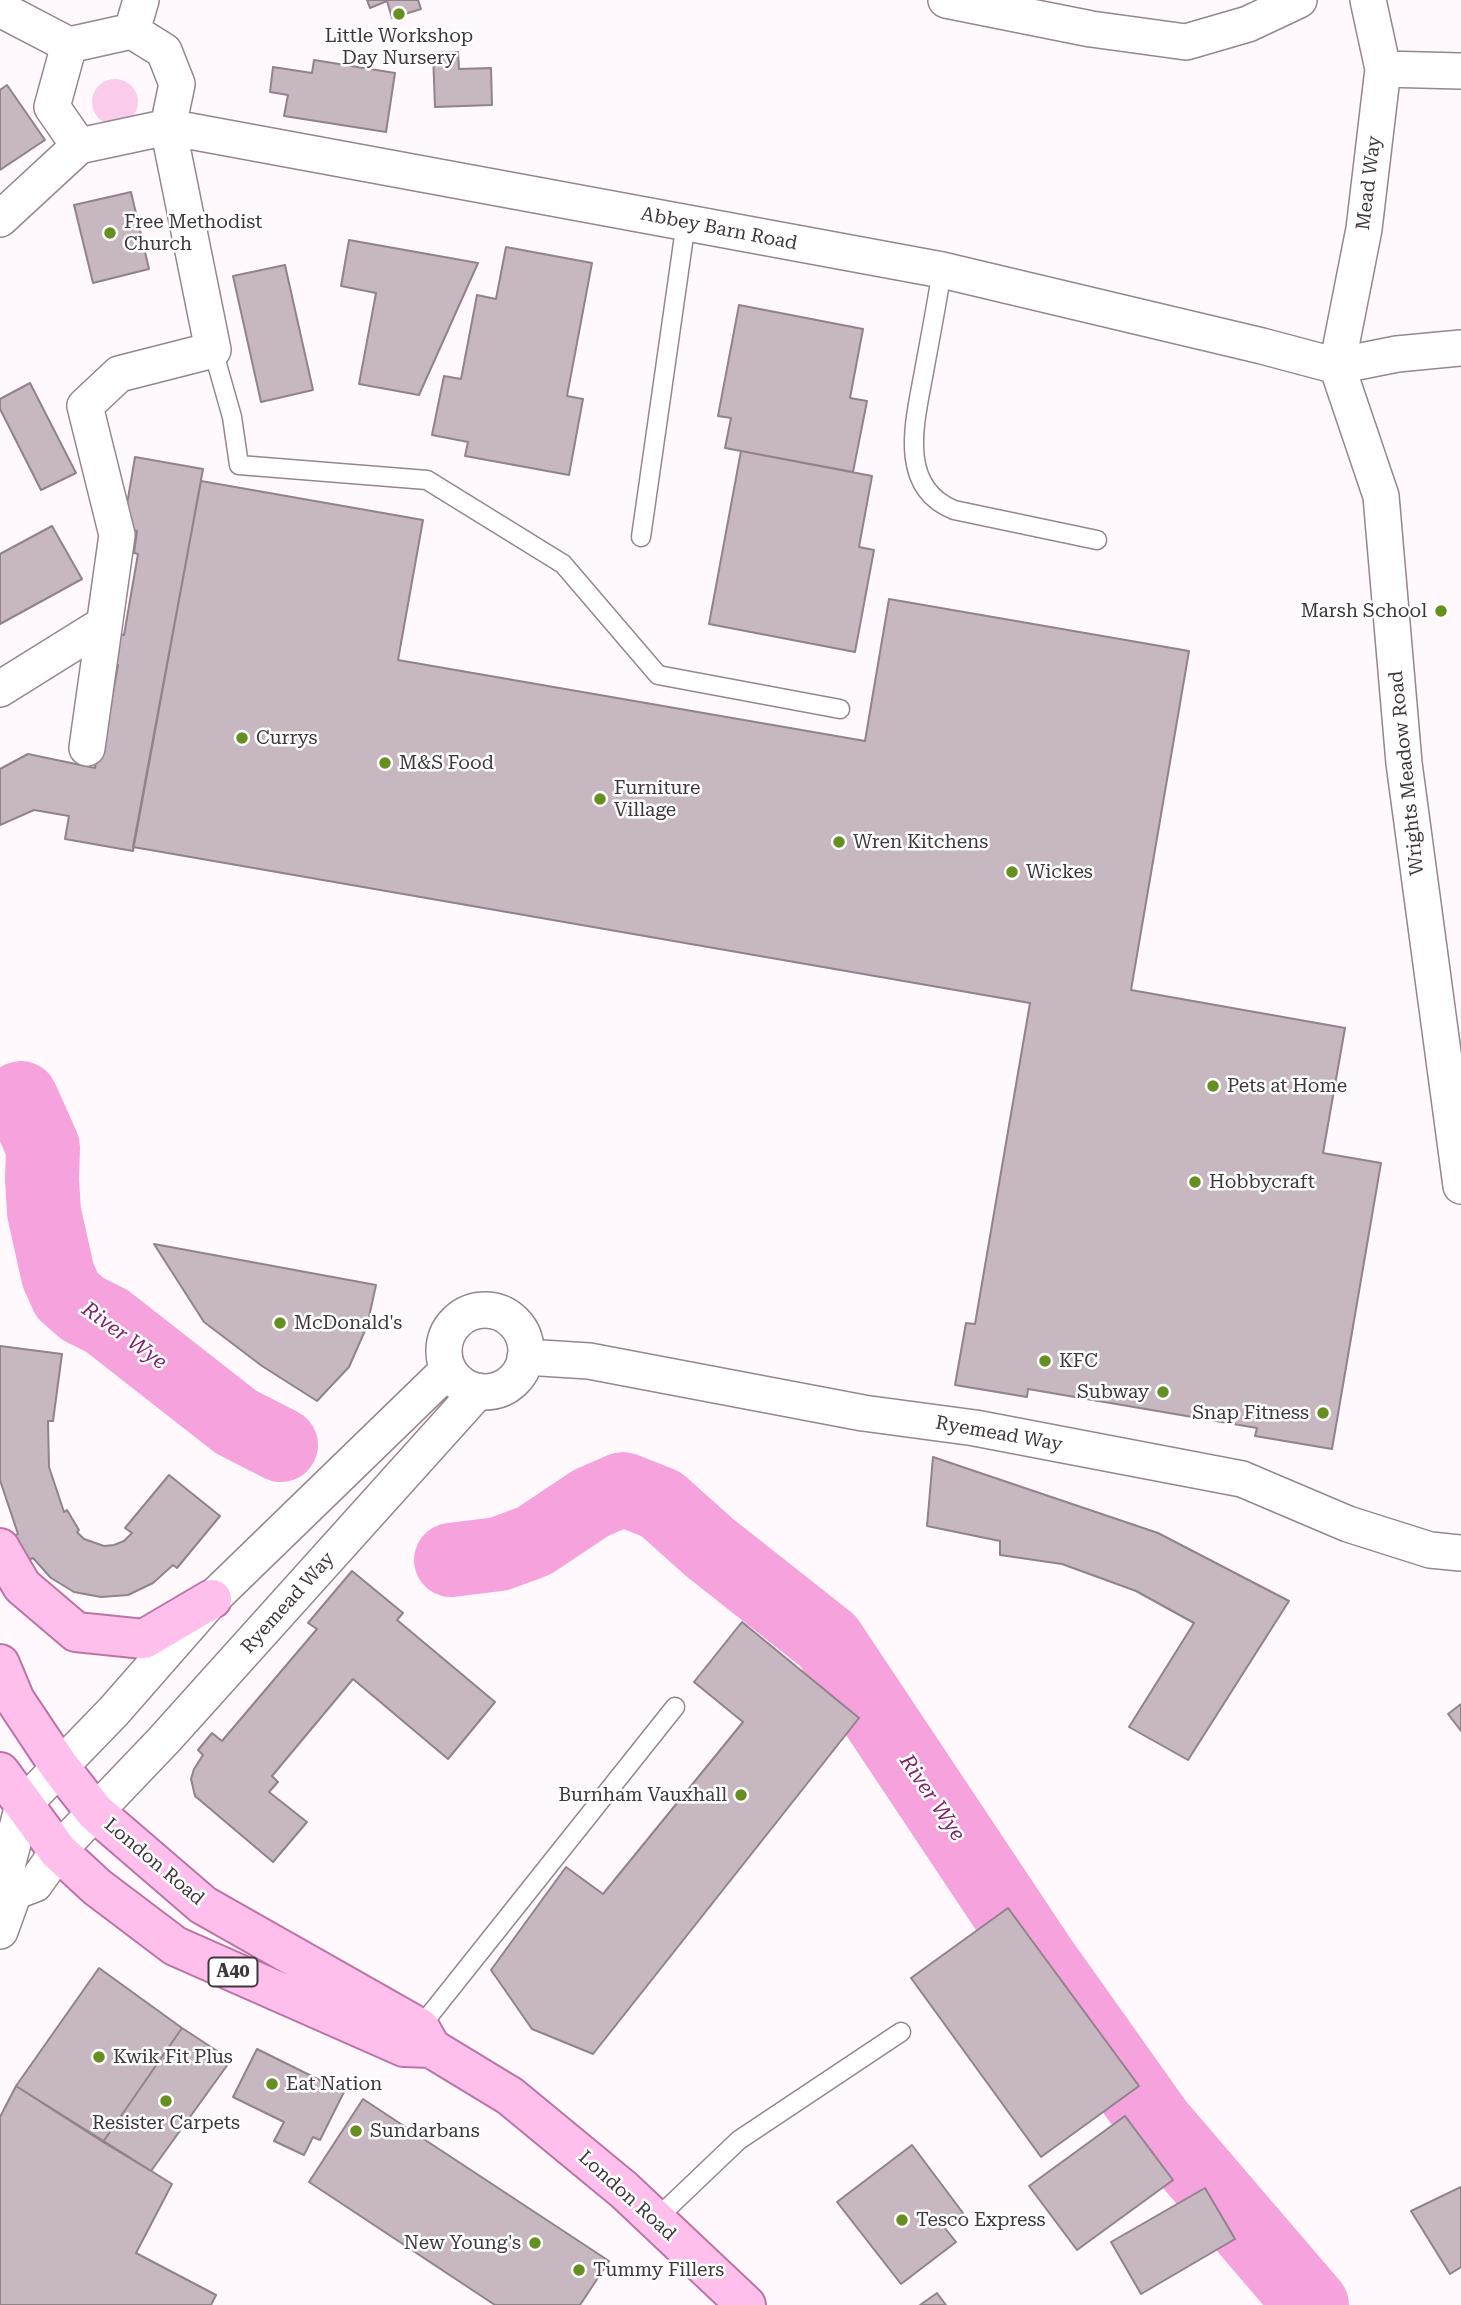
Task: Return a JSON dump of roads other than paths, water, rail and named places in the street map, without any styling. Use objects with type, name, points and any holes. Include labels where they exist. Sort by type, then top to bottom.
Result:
[{"type":"main road","points":[[0,1548],[22,1586],[76,1632],[144,1639],[212,1600]]},
{"type":"main road","name":"London Road","points":[[0,1664],[16,1700],[59,1766],[95,1812],[203,1905],[510,2096],[624,2190],[744,2304]]},
{"type":"main road","name":"London Road","points":[[0,1772],[58,1851],[97,1887],[175,1946],[418,2041]]},
{"type":"street","points":[[946,0],[1091,29],[1186,42],[1248,24],[1299,0]]},
{"type":"street","name":"Mead Way","points":[[1337,366],[1364,229],[1383,69],[1368,0]]},
{"type":"street","points":[[0,9],[69,45]]},
{"type":"street","points":[[69,45],[137,15],[164,51],[177,84],[167,127],[213,350],[118,374],[85,406],[117,535],[87,748]]},
{"type":"street","points":[[0,219],[79,146],[52,107],[69,45]]},
{"type":"street","points":[[1383,69],[1461,71]]},
{"type":"street","name":"Abbey Barn Road","points":[[79,146],[167,127],[942,270],[1337,366],[1397,354],[1461,348]]},
{"type":"street","name":"Wrights Meadow Road","points":[[1337,366],[1381,496],[1404,763],[1461,1186]]},
{"type":"street","points":[[0,689],[104,624]]},
{"type":"street","points":[[492,1310],[514,1322],[522,1332],[525,1357],[521,1369],[514,1380],[503,1387],[478,1391],[467,1387],[449,1370],[444,1357],[444,1344],[456,1321],[467,1314],[492,1310]]},
{"type":"street","name":"Ryemead Way","points":[[525,1357],[589,1361],[863,1413],[975,1428],[1242,1479],[1348,1524],[1430,1550],[1461,1553]]},
{"type":"street","points":[[0,1931],[14,1892],[6,1870],[23,1805],[114,1711],[212,1600],[449,1370]]},
{"type":"street","name":"Ryemead Way","points":[[14,1892],[35,1884],[58,1851],[173,1730],[478,1391]]},
{"type":"lane","points":[[641,537],[686,222]]},
{"type":"lane","points":[[942,270],[913,438],[918,473],[926,490],[941,504],[954,510],[1097,540]]},
{"type":"lane","points":[[213,350],[232,417],[239,465],[426,480],[563,564],[658,675],[840,709]]},
{"type":"lane","points":[[418,2041],[675,1707]]},
{"type":"lane","points":[[655,2220],[739,2140],[901,2032]]},
{"type":"waterway","name":"River Wye","points":[[21,1098],[43,1147],[44,1212],[58,1275],[67,1295],[83,1309],[107,1321],[236,1422],[281,1445]]},
{"type":"waterway","name":"River Wye","points":[[451,1560],[499,1554],[534,1541],[591,1503],[623,1489],[661,1504],[709,1547],[828,1641],[1041,1961],[1156,2123],[1312,2305]]},
{"type":"place","name":"Little Workshop Day Nursery","points":[[399,14]]},
{"type":"place","name":"Free Methodist Church","points":[[110,233]]},
{"type":"place","name":"Marsh School","points":[[1441,611]]},
{"type":"place","name":"Currys","points":[[242,738]]},
{"type":"place","name":"M&S Food","points":[[385,763]]},
{"type":"place","name":"Furniture Village","points":[[600,799]]},
{"type":"place","name":"Wren Kitchens","points":[[839,842]]},
{"type":"place","name":"Wickes","points":[[1012,872]]},
{"type":"place","name":"Pets at Home","points":[[1213,1086]]},
{"type":"place","name":"Hobbycraft","points":[[1195,1182]]},
{"type":"place","name":"McDonald's","points":[[280,1323]]},
{"type":"place","name":"KFC","points":[[1045,1361]]},
{"type":"place","name":"Subway","points":[[1163,1392]]},
{"type":"place","name":"Snap Fitness","points":[[1323,1413]]},
{"type":"place","name":"Burnham Vauxhall","points":[[741,1795]]},
{"type":"place","name":"Kwik Fit Plus","points":[[99,2057]]},
{"type":"place","name":"Eat Nation","points":[[272,2084]]},
{"type":"place","name":"Resister Carpets","points":[[166,2101]]},
{"type":"place","name":"Sundarbans","points":[[356,2131]]},
{"type":"place","name":"Tesco Express","points":[[902,2220]]},
{"type":"place","name":"New Young's","points":[[535,2243]]},
{"type":"place","name":"Tummy Fillers","points":[[579,2270]]}]
